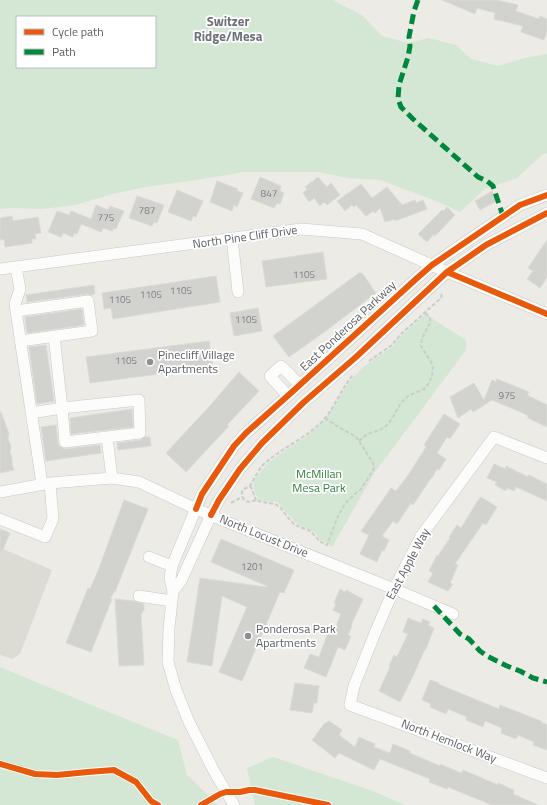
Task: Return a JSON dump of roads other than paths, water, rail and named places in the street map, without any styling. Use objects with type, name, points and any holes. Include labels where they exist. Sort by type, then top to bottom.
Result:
[{"type":"street","name":"East Ponderosa Parkway","points":[[234,805],[215,773],[189,722],[176,690],[168,662],[169,628],[173,596],[170,578],[172,566],[202,494],[234,446],[246,433],[432,265],[520,205],[547,195]]},
{"type":"street","name":"East Ponderosa Parkway","points":[[173,596],[219,500],[240,469],[262,444],[303,403],[356,357],[446,272],[486,245],[547,213]]},
{"type":"street","name":"North Pine Cliff Drive","points":[[0,269],[301,229],[362,234],[446,272],[547,314]]},
{"type":"street","points":[[232,238],[238,292]]},
{"type":"street","points":[[0,520],[45,538],[53,519],[32,413],[20,341],[15,304],[20,289],[16,267]]},
{"type":"street","points":[[16,311],[88,301],[92,331],[20,341]]},
{"type":"street","points":[[32,413],[62,408],[139,400],[140,433],[65,442],[62,408],[54,336]]},
{"type":"street","points":[[294,391],[303,403]]},
{"type":"street","points":[[107,437],[112,478]]},
{"type":"street","name":"East Apple Way","points":[[350,705],[354,686],[394,588],[421,536],[494,437],[547,458]]},
{"type":"street","name":"North Locust Drive","points":[[0,492],[46,484],[112,478],[139,482],[196,509],[394,588],[453,614]]},
{"type":"street","points":[[148,557],[172,566]]},
{"type":"street","points":[[139,596],[173,596]]},
{"type":"street","name":"North Hemlock Way","points":[[350,705],[547,778]]},
{"type":"place","name":"Pinecliff Village Apartments","points":[[150,362]]},
{"type":"place","name":"Ponderosa Park Apartments","points":[[248,636]]},
{"type":"district","name":"Switzer Ridge/Mesa","points":[[228,28]]},
{"type":"park label","name":"McMillan Mesa Park","points":[[319,481]]}]
